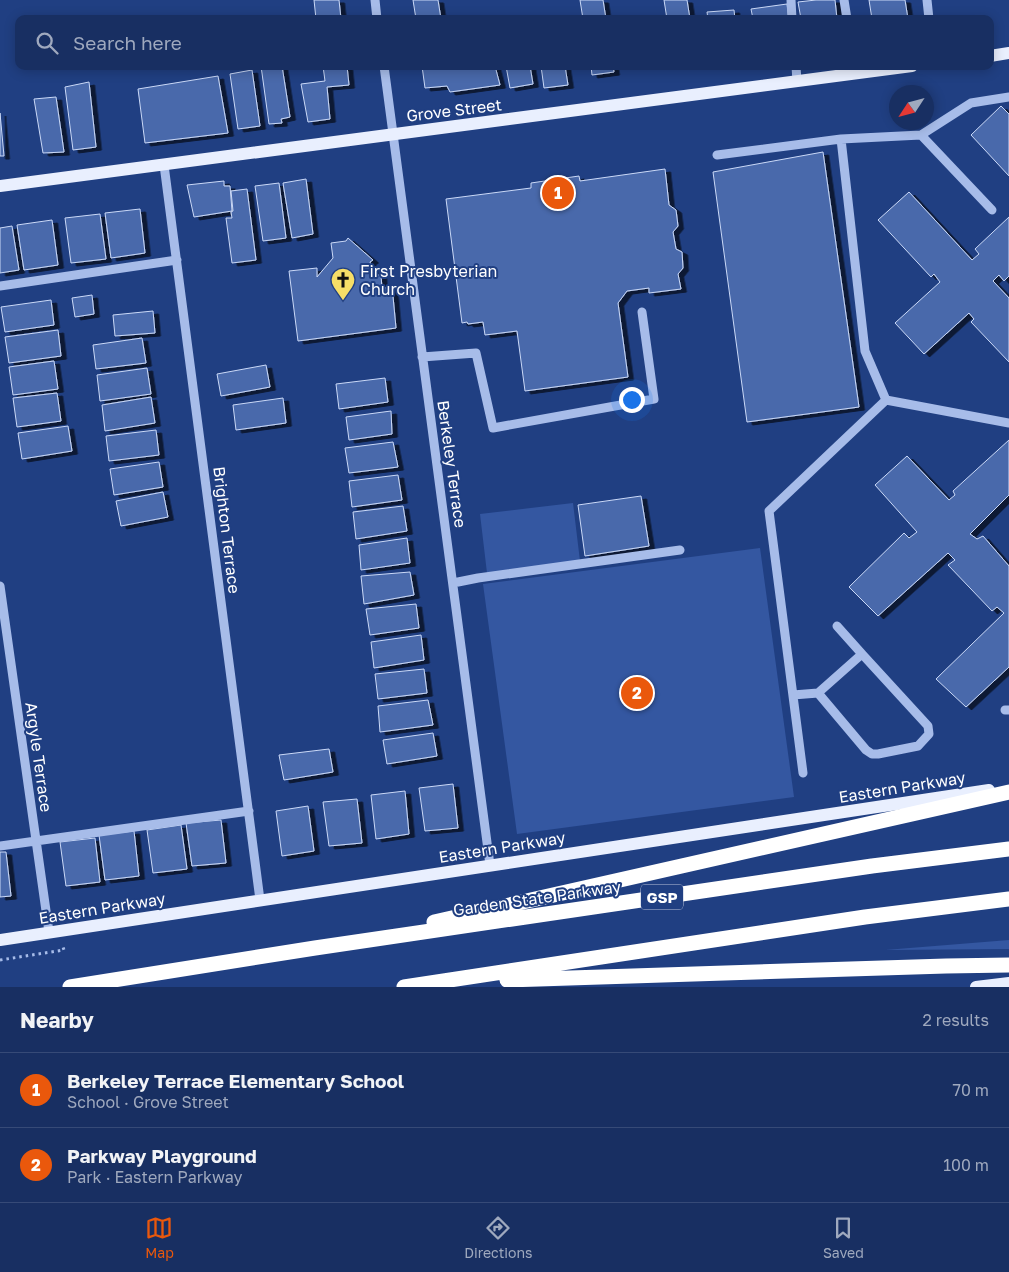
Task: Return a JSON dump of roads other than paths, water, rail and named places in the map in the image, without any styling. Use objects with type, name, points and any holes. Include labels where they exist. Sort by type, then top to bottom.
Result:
[{"type":"highway","points":[[315,948],[1009,792]]},
{"type":"highway","name":"Garden State Parkway","points":[[70,987],[315,948],[872,866],[1009,848]]},
{"type":"highway","points":[[404,987],[826,923],[1009,899]]},
{"type":"highway","points":[[438,982],[1009,965]]},
{"type":"main road","points":[[994,55],[1009,53]]},
{"type":"main road","name":"Grove Street","points":[[0,186],[797,82],[854,70]]},
{"type":"main road","name":"Eastern Parkway","points":[[0,940],[1009,787]]},
{"type":"main road","points":[[976,987],[1009,983]]},
{"type":"street","points":[[375,0],[377,15]]},
{"type":"street","points":[[791,0],[792,15]]},
{"type":"street","points":[[844,0],[846,15]]},
{"type":"street","points":[[927,0],[929,15]]},
{"type":"street","name":"Berkeley Terrace","points":[[385,70],[490,865]]},
{"type":"street","points":[[796,70],[797,82]]},
{"type":"street","points":[[717,155],[842,139],[921,135],[971,103],[1009,97]]},
{"type":"street","points":[[921,135],[992,210]]},
{"type":"street","points":[[842,139],[865,351],[886,400]]},
{"type":"street","name":"Brighton Terrace","points":[[164,165],[260,900]]},
{"type":"street","points":[[0,286],[177,260]]},
{"type":"street","points":[[422,357],[476,353],[493,428],[654,399],[642,312]]},
{"type":"street","points":[[886,400],[1009,423]]},
{"type":"street","points":[[803,773],[769,511],[886,400]]},
{"type":"street","points":[[453,583],[680,550]]},
{"type":"street","name":"Argyle Terrace","points":[[0,586],[49,932]]},
{"type":"street","points":[[818,694],[866,750],[872,754],[918,746],[929,734],[928,726],[837,626]]},
{"type":"street","points":[[793,695],[818,694],[862,654]]},
{"type":"street","points":[[0,846],[249,811]]},
{"type":"place","name":"Berkeley Terrace Elementary School","points":[[558,193]]},
{"type":"place","name":"First Presbyterian Church","points":[[343,301]]},
{"type":"place","name":"Parkway Playground","points":[[637,693]]}]
